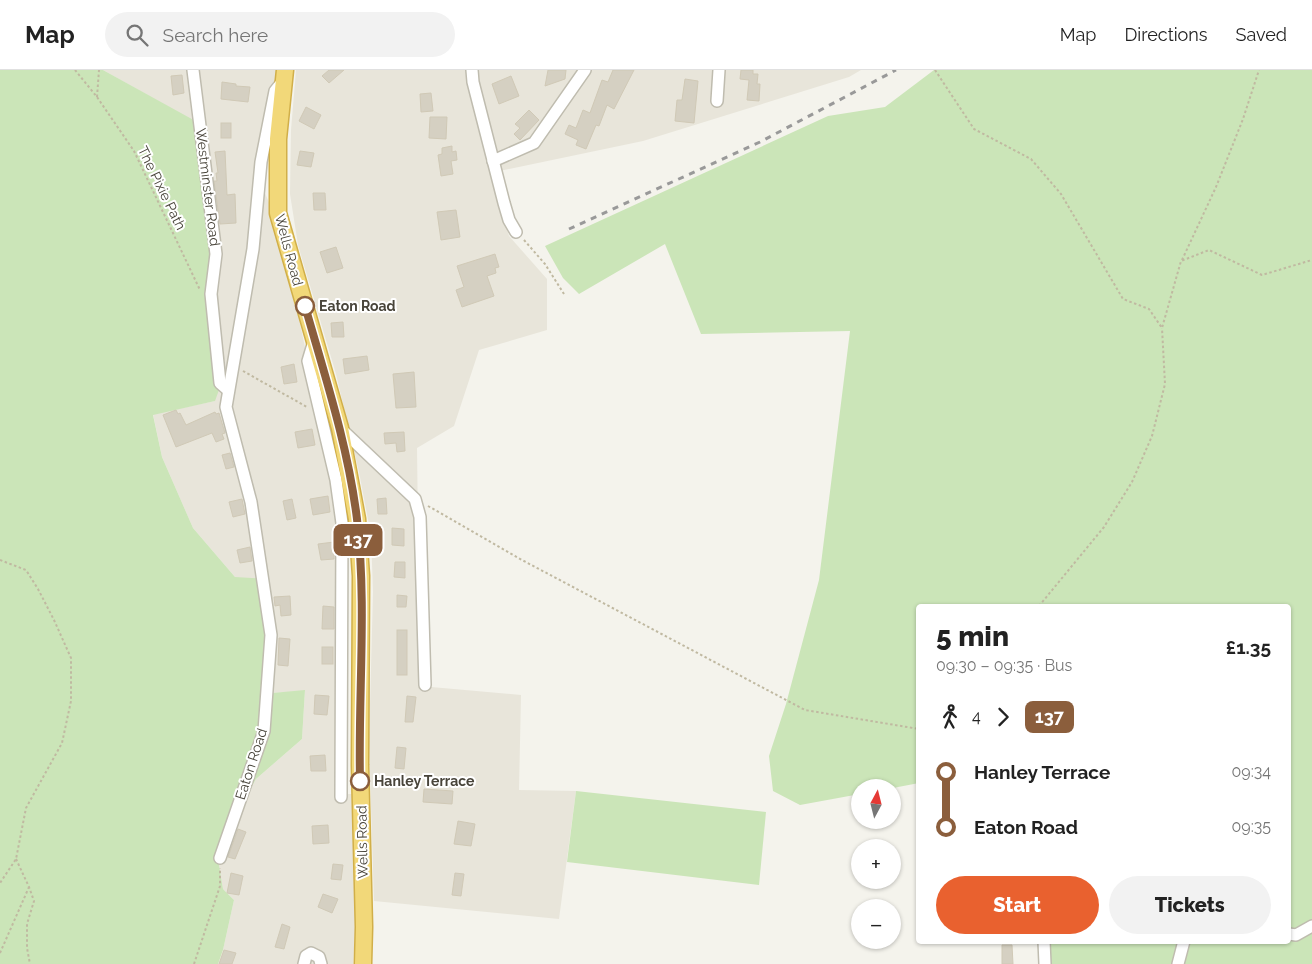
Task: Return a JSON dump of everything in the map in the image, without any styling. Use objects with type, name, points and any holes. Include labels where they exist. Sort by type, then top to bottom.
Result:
[{"type":"highway","name":"Wells Road","points":[[285,75],[278,139],[278,213],[340,428],[357,519],[361,576],[360,765],[364,928],[363,964]]},
{"type":"street","name":"Westminster Road","points":[[193,70],[216,254],[211,294],[220,383],[228,390]]},
{"type":"street","points":[[472,70],[473,82],[493,162],[509,220],[516,232]]},
{"type":"street","points":[[493,162],[534,143],[585,70]]},
{"type":"street","points":[[717,101],[719,70]]},
{"type":"street","name":"Eaton Road","points":[[220,858],[264,731],[271,636],[251,502],[226,408],[253,249],[261,162],[275,91],[285,75]]},
{"type":"street","points":[[314,340],[308,360],[336,480],[342,523],[341,797]]},
{"type":"street","points":[[340,428],[415,499],[420,517],[425,685]]},
{"type":"street","points":[[1291,934],[1296,935],[1312,926]]},
{"type":"street","points":[[1044,944],[1045,964]]},
{"type":"street","points":[[1178,964],[1183,944]]},
{"type":"street","points":[[304,964],[306,956],[311,953],[319,957],[322,964]]},
{"type":"path","name":"The Pixie Path","points":[[75,70],[97,97],[134,152],[200,291]]},
{"type":"path","points":[[97,97],[99,70]]},
{"type":"path","points":[[935,70],[974,129],[1031,159],[1061,194],[1123,299],[1148,309],[1162,328]]},
{"type":"path","points":[[1041,604],[1104,527],[1132,482],[1152,436],[1165,384],[1162,328],[1181,261],[1216,187],[1243,119],[1259,70]]},
{"type":"path","points":[[516,232],[545,264],[564,294]]},
{"type":"path","points":[[1181,261],[1210,250],[1262,275],[1312,260]]},
{"type":"path","points":[[232,365],[321,414]]},
{"type":"path","points":[[415,499],[522,560],[805,710],[916,728]]},
{"type":"path","points":[[0,560],[26,570],[50,613],[71,658],[71,701],[62,743],[26,808],[16,859],[0,884]]},
{"type":"path","points":[[194,964],[220,886],[220,858]]},
{"type":"path","points":[[16,859],[34,901],[27,924],[27,948],[30,964]]},
{"type":"path","points":[[0,953],[29,887]]},
{"type":"shaded area","points":[[103,70],[278,70],[268,95],[258,177],[277,221],[288,253],[297,310],[328,454],[340,534],[339,794],[355,794],[357,899],[353,964],[218,964],[234,900],[223,889],[218,859],[215,854],[256,779],[302,739],[305,691],[272,693],[235,577],[193,528],[162,457],[153,414],[215,401],[199,124]]},
{"type":"shaded area","points":[[296,70],[861,70],[849,77],[643,141],[490,173],[509,236],[547,279],[547,330],[479,350],[454,426],[417,448],[420,686],[521,695],[519,790],[576,791],[559,919],[374,901],[369,742],[373,592],[371,535],[359,472],[336,374],[298,245],[290,194],[291,130]]},
{"type":"green space","points":[[0,70],[103,70],[199,123],[224,376],[215,401],[153,415],[162,457],[193,528],[235,577],[269,579],[275,658],[272,693],[305,690],[302,739],[256,779],[215,854],[218,859],[223,889],[234,900],[218,964],[0,964]]},
{"type":"green space","points":[[934,70],[1312,70],[1312,964],[1049,964],[1049,944],[1291,944],[1291,604],[916,604],[916,784],[901,786],[901,779],[851,779],[851,796],[800,805],[773,791],[769,756],[786,704],[819,580],[850,331],[701,334],[665,244],[579,294],[563,278],[545,246],[828,116],[885,107]]},
{"type":"green space","points":[[576,791],[766,812],[759,885],[567,862]]},
{"type":"building","points":[[329,70],[344,70],[329,83],[322,76]]},
{"type":"building","points":[[548,70],[566,70],[565,79],[545,86]]},
{"type":"building","points":[[613,70],[634,70],[614,109],[607,105],[599,126],[596,125],[586,149],[576,145],[578,140],[565,134],[569,125],[576,128],[583,110],[590,113],[602,80],[608,82]]},
{"type":"building","points":[[741,70],[753,70],[753,74],[758,74],[757,84],[760,84],[759,101],[747,100],[749,80],[740,79]]},
{"type":"building","points":[[182,75],[184,93],[173,95],[171,76]]},
{"type":"building","points":[[511,76],[519,96],[499,104],[492,84]]},
{"type":"building","points":[[685,79],[698,81],[694,123],[675,121],[677,100],[682,100]]},
{"type":"building","points":[[222,82],[250,87],[248,102],[221,99]]},
{"type":"building","points":[[431,93],[433,111],[421,112],[420,94]]},
{"type":"building","points":[[306,107],[321,115],[314,129],[299,121]]},
{"type":"building","points":[[529,110],[539,120],[520,140],[514,134],[520,128],[515,124]]},
{"type":"building","points":[[430,117],[447,117],[446,139],[429,138]]},
{"type":"building","points":[[221,123],[231,123],[231,138],[221,138]]},
{"type":"building","points":[[452,146],[452,152],[456,151],[457,160],[451,161],[453,174],[441,176],[438,155],[442,154],[442,148]]},
{"type":"building","points":[[225,151],[227,195],[235,194],[236,223],[220,224],[214,181],[217,181],[216,173],[218,173],[215,152]]},
{"type":"building","points":[[300,151],[314,153],[311,167],[297,165]]},
{"type":"building","points":[[313,193],[325,193],[326,210],[314,210]]},
{"type":"building","points":[[456,210],[460,237],[441,240],[437,212]]},
{"type":"building","points":[[336,247],[343,268],[327,273],[320,252]]},
{"type":"building","points":[[495,254],[499,267],[495,268],[496,273],[487,276],[494,296],[462,307],[456,290],[464,287],[457,266]]},
{"type":"building","points":[[343,322],[344,337],[332,337],[331,323]]},
{"type":"building","points":[[367,356],[369,370],[345,374],[343,359]]},
{"type":"building","points":[[294,364],[297,382],[284,384],[281,367]]},
{"type":"building","points":[[414,372],[416,407],[396,408],[393,374]]},
{"type":"building","points":[[176,410],[178,414],[180,413],[186,425],[215,412],[216,414],[219,413],[225,433],[222,434],[224,439],[216,442],[212,433],[176,447],[163,415]]},
{"type":"building","points":[[312,429],[315,445],[298,448],[295,432]]},
{"type":"building","points":[[404,432],[405,451],[397,452],[396,443],[385,444],[384,433]]},
{"type":"building","points":[[230,453],[234,467],[226,469],[222,455]]},
{"type":"building","points":[[328,496],[330,512],[313,515],[310,499]]},
{"type":"building","points":[[386,498],[387,514],[378,514],[377,499]]},
{"type":"building","points":[[242,499],[245,514],[233,517],[229,502]]},
{"type":"building","points":[[292,499],[296,518],[287,520],[283,501]]},
{"type":"building","points":[[392,528],[404,529],[404,546],[392,545]]},
{"type":"building","points":[[334,542],[334,559],[321,560],[318,544]]},
{"type":"building","points":[[250,547],[252,561],[240,563],[237,550]]},
{"type":"building","points":[[395,562],[405,562],[405,578],[394,577]]},
{"type":"building","points":[[397,595],[407,596],[406,607],[397,607]]},
{"type":"building","points":[[290,596],[291,615],[281,616],[280,605],[275,606],[274,597]]},
{"type":"building","points":[[323,606],[334,607],[334,629],[322,629]]},
{"type":"building","points":[[397,630],[407,630],[407,675],[397,675]]},
{"type":"building","points":[[279,638],[290,639],[288,666],[278,665]]},
{"type":"building","points":[[322,647],[333,647],[333,664],[322,664]]},
{"type":"building","points":[[315,695],[329,696],[327,715],[314,714]]},
{"type":"building","points":[[407,696],[416,697],[413,722],[405,722]]},
{"type":"building","points":[[397,747],[406,748],[404,769],[395,768]]},
{"type":"building","points":[[325,755],[326,771],[311,771],[310,756]]},
{"type":"building","points":[[424,789],[453,791],[452,804],[423,802]]},
{"type":"building","points":[[458,821],[475,824],[471,846],[454,844]]},
{"type":"building","points":[[328,825],[329,843],[313,844],[312,826]]},
{"type":"building","points":[[238,829],[246,832],[235,859],[228,857]]},
{"type":"building","points":[[333,864],[343,865],[341,880],[331,879]]},
{"type":"building","points":[[231,873],[243,876],[239,895],[227,893]]},
{"type":"building","points":[[455,873],[464,874],[461,896],[452,895]]},
{"type":"building","points":[[323,894],[338,899],[332,913],[318,907]]},
{"type":"building","points":[[282,924],[290,927],[284,949],[275,947]]},
{"type":"building","points":[[1002,945],[1012,945],[1013,964],[1002,964]]},
{"type":"building","points":[[224,950],[236,953],[232,964],[219,964]]},
{"type":"railway","points":[[569,229],[760,142],[896,70]]},
{"type":"bus line","name":"137","points":[[305,306],[340,428],[357,519],[361,576],[360,781]]},
{"type":"place","name":"Eaton Road","points":[[305,306]]},
{"type":"place","name":"Hanley Terrace","points":[[360,781]]}]
